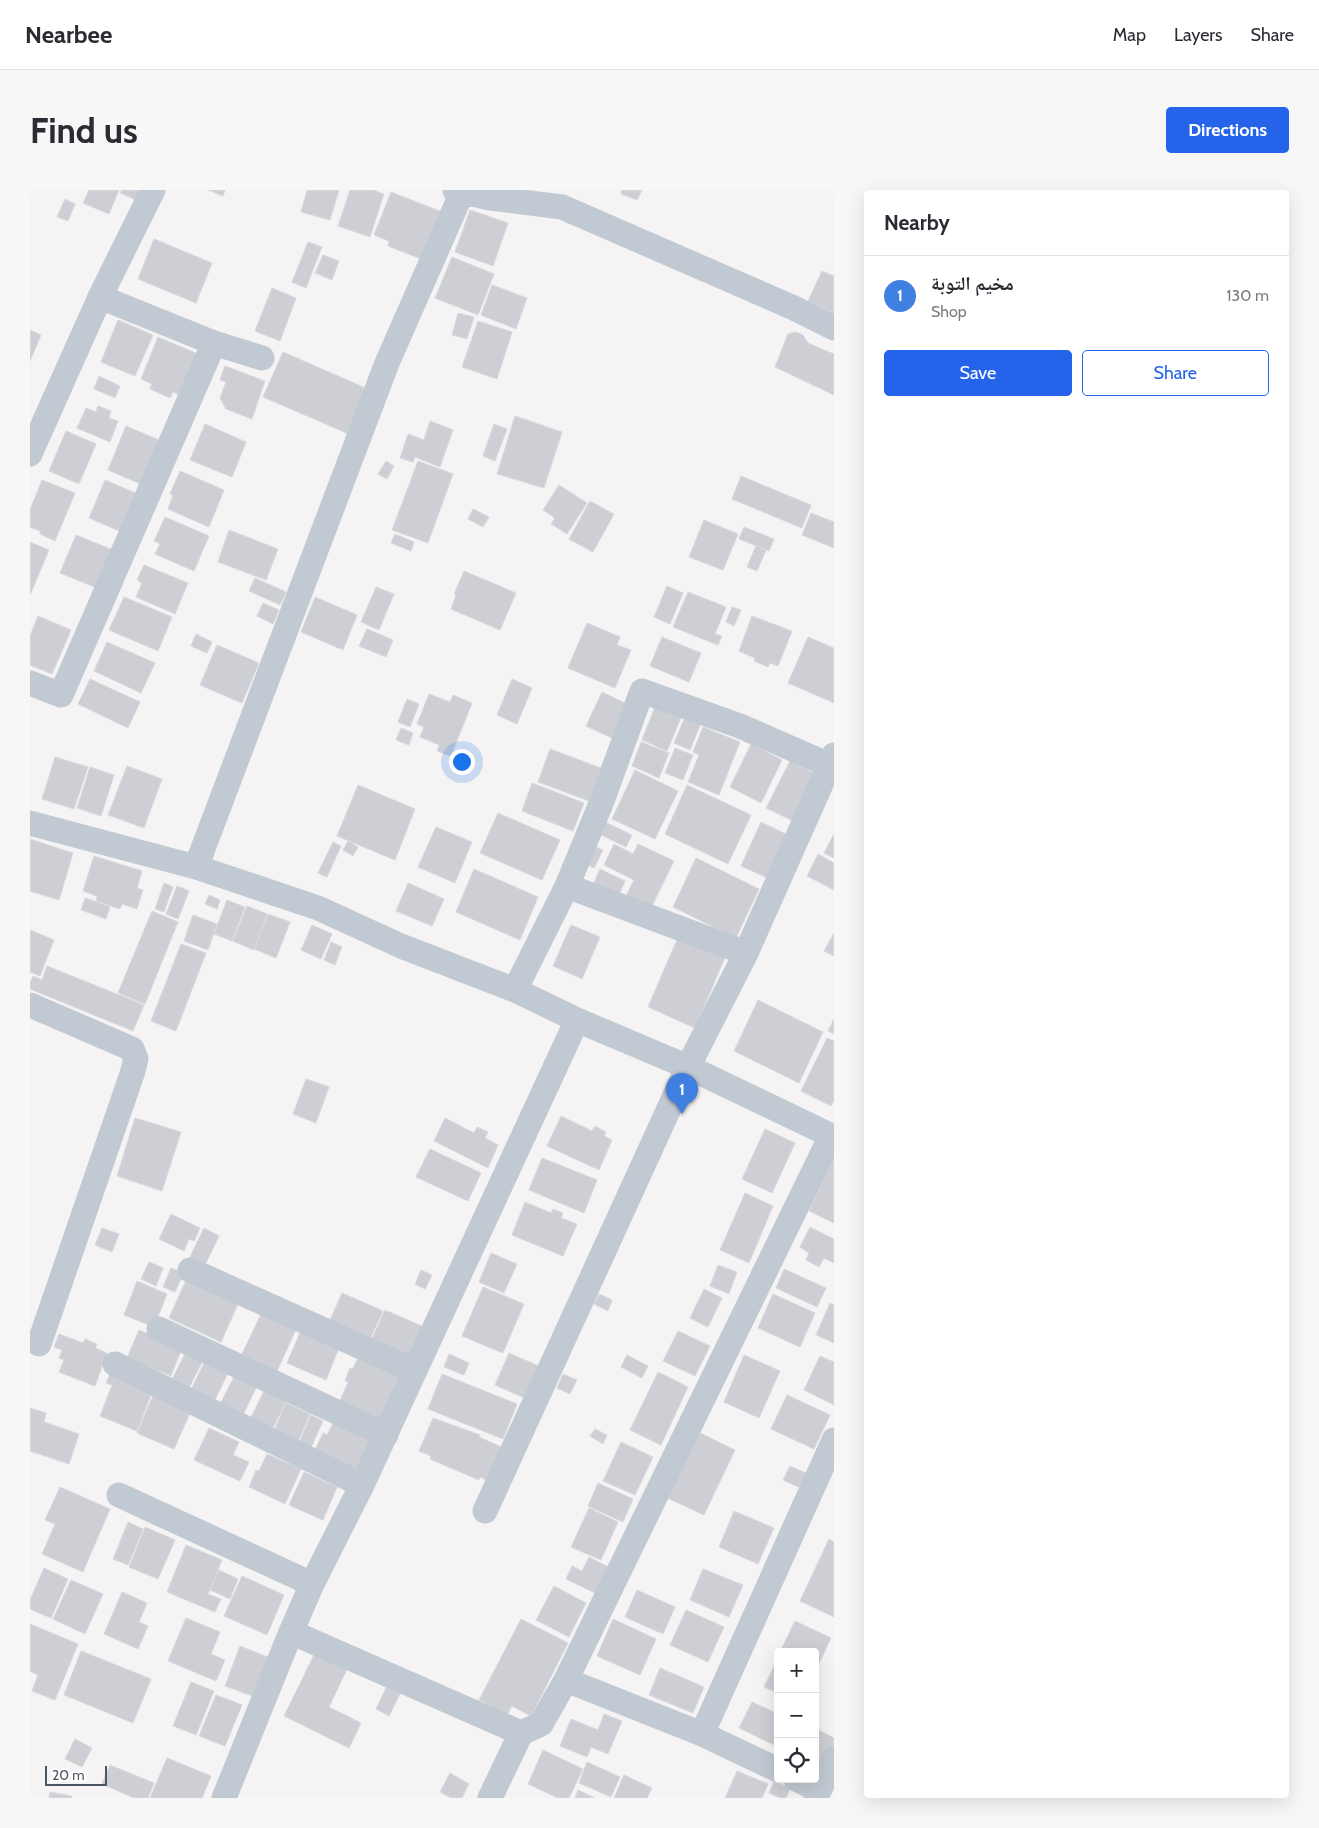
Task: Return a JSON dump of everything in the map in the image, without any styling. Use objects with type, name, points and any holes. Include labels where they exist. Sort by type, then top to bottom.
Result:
[{"type":"street","points":[[30,454],[100,297],[153,190]]},
{"type":"street","points":[[196,867],[387,363],[460,191],[490,198],[562,207],[794,308],[834,328]]},
{"type":"street","points":[[100,297],[214,343],[262,358]]},
{"type":"street","points":[[30,683],[60,695],[214,343]]},
{"type":"street","points":[[485,1511],[688,1067],[746,953],[832,760],[642,691],[602,801],[566,886],[514,990]]},
{"type":"street","points":[[30,824],[196,867],[318,908],[401,946],[514,990],[577,1020],[688,1067],[833,1136],[566,1680],[541,1724],[521,1733],[490,1798]]},
{"type":"street","points":[[566,886],[746,953]]},
{"type":"street","points":[[30,1004],[132,1049],[136,1058],[39,1344]]},
{"type":"street","points":[[224,1798],[312,1584],[386,1435],[577,1020]]},
{"type":"street","points":[[190,1270],[415,1371]]},
{"type":"street","points":[[159,1329],[386,1435]]},
{"type":"street","points":[[115,1364],[362,1485]]},
{"type":"street","points":[[702,1734],[834,1440]]},
{"type":"street","points":[[119,1495],[312,1584]]},
{"type":"street","points":[[291,1632],[521,1733]]},
{"type":"street","points":[[566,1680],[702,1734],[774,1768]]},
{"type":"street","points":[[802,1783],[817,1794],[834,1759]]},
{"type":"building","points":[[89,190],[119,190],[109,214],[83,203]]},
{"type":"building","points":[[122,190],[148,190],[143,203],[120,193]]},
{"type":"building","points":[[208,190],[225,190],[223,196]]},
{"type":"building","points":[[307,190],[339,190],[330,220],[301,212]]},
{"type":"building","points":[[350,190],[373,190],[384,194],[370,237],[338,226]]},
{"type":"building","points":[[622,190],[642,190],[637,200],[621,194]]},
{"type":"building","points":[[391,192],[445,213],[426,261],[388,246],[389,241],[374,235]]},
{"type":"building","points":[[65,199],[75,204],[68,221],[57,217]]},
{"type":"building","points":[[470,210],[508,223],[493,266],[455,252]]},
{"type":"building","points":[[154,239],[212,263],[196,303],[138,279]]},
{"type":"building","points":[[308,242],[322,247],[306,288],[292,282]]},
{"type":"building","points":[[323,255],[339,261],[332,280],[315,273]]},
{"type":"building","points":[[452,257],[494,274],[478,315],[435,298]]},
{"type":"building","points":[[822,271],[834,276],[834,314],[808,301]]},
{"type":"building","points":[[492,285],[527,298],[516,329],[481,315]]},
{"type":"building","points":[[272,288],[296,298],[280,341],[255,331]]},
{"type":"building","points":[[458,313],[474,317],[467,339],[452,335]]},
{"type":"building","points":[[118,320],[153,335],[135,376],[101,362]]},
{"type":"building","points":[[478,321],[512,332],[497,379],[462,367]]},
{"type":"building","points":[[30,330],[41,335],[30,361]]},
{"type":"building","points":[[796,332],[803,335],[808,343],[834,354],[834,395],[775,367],[788,334]]},
{"type":"building","points":[[158,337],[198,354],[181,396],[173,392],[170,398],[150,389],[152,384],[141,379]]},
{"type":"building","points":[[283,352],[370,390],[351,435],[263,397]]},
{"type":"building","points":[[225,366],[265,381],[252,419],[226,409],[220,398],[226,382],[220,380]]},
{"type":"building","points":[[99,376],[120,386],[115,398],[94,389]]},
{"type":"building","points":[[98,406],[111,411],[109,418],[118,421],[110,442],[77,428],[86,408],[96,412]]},
{"type":"building","points":[[515,416],[562,432],[544,488],[497,474]]},
{"type":"building","points":[[430,421],[453,430],[440,467],[415,457],[413,462],[400,458],[408,434],[424,440]]},
{"type":"building","points":[[205,424],[246,442],[232,477],[190,460]]},
{"type":"building","points":[[494,424],[507,429],[495,461],[483,456]]},
{"type":"building","points":[[126,426],[161,441],[143,485],[108,470]]},
{"type":"building","points":[[66,431],[96,444],[79,484],[49,471]]},
{"type":"building","points":[[386,461],[394,466],[387,479],[378,474]]},
{"type":"building","points":[[418,461],[453,474],[428,543],[392,530]]},
{"type":"building","points":[[180,471],[224,490],[209,527],[168,509],[173,495],[170,494]]},
{"type":"building","points":[[741,476],[811,505],[802,528],[732,499]]},
{"type":"building","points":[[42,480],[75,493],[55,541],[30,527],[30,510]]},
{"type":"building","points":[[105,480],[140,495],[124,533],[89,518]]},
{"type":"building","points":[[559,485],[587,503],[567,534],[551,524],[555,518],[543,510]]},
{"type":"building","points":[[590,501],[614,514],[593,552],[569,539]]},
{"type":"building","points":[[473,509],[489,517],[483,527],[468,519]]},
{"type":"building","points":[[811,513],[834,522],[834,548],[802,535]]},
{"type":"building","points":[[165,517],[209,536],[194,571],[155,554],[160,544],[154,541]]},
{"type":"building","points":[[704,520],[738,534],[723,570],[689,557]]},
{"type":"building","points":[[744,527],[774,539],[769,551],[739,539]]},
{"type":"building","points":[[229,530],[278,549],[266,580],[218,562]]},
{"type":"building","points":[[395,534],[414,542],[411,551],[391,543]]},
{"type":"building","points":[[76,535],[113,550],[97,588],[60,573]]},
{"type":"building","points":[[30,542],[49,550],[30,595]]},
{"type":"building","points":[[756,546],[766,550],[757,571],[747,567]]},
{"type":"building","points":[[144,565],[188,583],[175,614],[136,597],[142,583],[137,580]]},
{"type":"building","points":[[464,571],[516,593],[500,630],[451,609],[456,595],[454,594]]},
{"type":"building","points":[[255,578],[286,592],[280,605],[249,591]]},
{"type":"building","points":[[667,586],[683,593],[670,624],[654,617]]},
{"type":"building","points":[[376,587],[394,594],[379,630],[361,622]]},
{"type":"building","points":[[688,592],[726,607],[715,634],[722,636],[718,645],[673,627]]},
{"type":"building","points":[[124,597],[172,617],[158,651],[109,630]]},
{"type":"building","points":[[315,597],[357,615],[343,650],[301,632]]},
{"type":"building","points":[[263,603],[279,610],[273,624],[257,616]]},
{"type":"building","points":[[732,607],[741,610],[734,626],[726,622]]},
{"type":"building","points":[[38,616],[71,630],[52,674],[30,665],[30,636]]},
{"type":"building","points":[[752,616],[792,631],[778,666],[770,663],[768,667],[754,661],[755,658],[739,651]]},
{"type":"building","points":[[587,623],[620,637],[617,645],[631,650],[615,688],[568,668]]},
{"type":"building","points":[[367,629],[393,640],[386,657],[359,646]]},
{"type":"building","points":[[196,634],[212,642],[207,653],[191,646]]},
{"type":"building","points":[[662,637],[701,653],[689,682],[650,666]]},
{"type":"building","points":[[808,637],[834,648],[834,703],[788,683]]},
{"type":"building","points":[[107,642],[155,663],[141,693],[94,671]]},
{"type":"building","points":[[217,645],[259,663],[242,703],[200,685]]},
{"type":"building","points":[[90,679],[140,702],[128,728],[78,704]]},
{"type":"building","points":[[512,679],[532,688],[517,724],[497,715]]},
{"type":"building","points":[[602,692],[627,704],[612,738],[586,726]]},
{"type":"building","points":[[429,694],[450,702],[453,695],[472,703],[451,756],[437,751],[439,745],[420,737],[424,727],[417,724]]},
{"type":"building","points":[[407,699],[419,704],[410,727],[398,722]]},
{"type":"building","points":[[656,704],[682,715],[667,751],[642,740]]},
{"type":"building","points":[[685,717],[701,723],[690,750],[674,743]]},
{"type":"building","points":[[703,727],[740,742],[719,795],[688,782],[699,755],[693,752]]},
{"type":"building","points":[[401,728],[413,733],[409,745],[396,740]]},
{"type":"building","points":[[641,742],[669,753],[659,778],[632,766]]},
{"type":"building","points":[[751,744],[782,760],[761,803],[730,787]]},
{"type":"building","points":[[675,748],[693,755],[683,780],[665,773]]},
{"type":"building","points":[[550,749],[601,768],[589,801],[538,782]]},
{"type":"building","points":[[55,757],[88,767],[74,809],[42,799]]},
{"type":"building","points":[[790,761],[816,774],[793,821],[766,808]]},
{"type":"building","points":[[127,766],[162,779],[144,828],[108,815]]},
{"type":"building","points":[[90,767],[114,775],[101,816],[77,808]]},
{"type":"building","points":[[635,770],[678,791],[655,839],[612,819]]},
{"type":"building","points":[[532,783],[584,803],[573,831],[522,811]]},
{"type":"building","points":[[358,785],[415,809],[395,860],[337,836]]},
{"type":"building","points":[[687,785],[751,815],[728,864],[665,834]]},
{"type":"building","points":[[498,813],[560,840],[542,880],[480,853]]},
{"type":"building","points":[[601,820],[632,835],[626,847],[595,832]]},
{"type":"building","points":[[761,822],[790,836],[770,879],[741,866]]},
{"type":"building","points":[[436,827],[472,842],[455,883],[418,867]]},
{"type":"building","points":[[834,834],[834,858],[824,853]]},
{"type":"building","points":[[30,839],[73,853],[59,900],[30,891]]},
{"type":"building","points":[[348,841],[358,847],[353,856],[343,850]]},
{"type":"building","points":[[333,842],[341,846],[327,877],[318,873]]},
{"type":"building","points":[[614,844],[633,854],[638,844],[674,861],[650,910],[625,898],[634,880],[604,865]]},
{"type":"building","points":[[592,845],[603,850],[594,868],[584,863]]},
{"type":"building","points":[[818,854],[834,863],[834,890],[807,876]]},
{"type":"building","points":[[94,856],[142,871],[137,888],[143,890],[137,909],[122,904],[120,909],[96,901],[97,896],[83,891]]},
{"type":"building","points":[[696,858],[759,889],[736,938],[673,907]]},
{"type":"building","points":[[474,869],[538,897],[520,940],[456,912]]},
{"type":"building","points":[[600,869],[625,881],[618,897],[593,885]]},
{"type":"building","points":[[164,883],[173,887],[164,912],[155,909]]},
{"type":"building","points":[[408,883],[444,899],[432,926],[396,911]]},
{"type":"building","points":[[177,886],[189,891],[178,919],[166,914]]},
{"type":"building","points":[[209,895],[220,900],[217,909],[205,904]]},
{"type":"building","points":[[85,898],[110,907],[106,919],[81,910]]},
{"type":"building","points":[[227,900],[245,907],[232,941],[214,934]]},
{"type":"building","points":[[247,906],[267,914],[254,950],[233,941]]},
{"type":"building","points":[[152,911],[178,922],[145,1004],[118,993]]},
{"type":"building","points":[[268,914],[290,922],[276,958],[254,949]]},
{"type":"building","points":[[193,915],[217,924],[208,950],[184,941]]},
{"type":"building","points":[[312,925],[332,934],[321,959],[301,950]]},
{"type":"building","points":[[571,925],[600,937],[582,979],[553,966]]},
{"type":"building","points":[[30,930],[54,940],[40,976],[30,972]]},
{"type":"building","points":[[834,933],[834,956],[824,951]]},
{"type":"building","points":[[679,935],[726,955],[695,1028],[648,1007]]},
{"type":"building","points":[[331,942],[342,947],[335,965],[324,960]]},
{"type":"building","points":[[181,944],[206,953],[176,1031],[151,1021]]},
{"type":"building","points":[[47,966],[144,1005],[133,1031],[30,989],[33,976],[42,980]]},
{"type":"building","points":[[758,1000],[823,1032],[799,1083],[734,1051]]},
{"type":"building","points":[[834,1019],[834,1034],[828,1031]]},
{"type":"building","points":[[827,1038],[834,1041],[834,1100],[831,1106],[801,1091]]},
{"type":"building","points":[[306,1079],[329,1087],[316,1123],[293,1114]]},
{"type":"building","points":[[561,1116],[592,1131],[595,1126],[606,1132],[604,1136],[612,1140],[599,1170],[547,1146]]},
{"type":"building","points":[[135,1118],[181,1132],[162,1191],[117,1176]]},
{"type":"building","points":[[445,1118],[474,1133],[477,1127],[488,1132],[485,1138],[498,1145],[488,1168],[434,1141]]},
{"type":"building","points":[[765,1129],[795,1143],[772,1193],[742,1179]]},
{"type":"building","points":[[430,1149],[481,1173],[468,1201],[416,1177]]},
{"type":"building","points":[[542,1158],[597,1180],[584,1213],[529,1190]]},
{"type":"building","points":[[834,1158],[834,1223],[809,1211]]},
{"type":"building","points":[[745,1193],[773,1206],[749,1263],[720,1250]]},
{"type":"building","points":[[525,1202],[551,1213],[553,1209],[563,1213],[561,1218],[577,1224],[563,1256],[512,1235]]},
{"type":"building","points":[[171,1214],[200,1228],[194,1241],[189,1239],[184,1251],[159,1239]]},
{"type":"building","points":[[810,1227],[834,1239],[834,1263],[824,1258],[819,1267],[806,1260],[809,1253],[800,1247]]},
{"type":"building","points":[[102,1228],[119,1234],[112,1252],[95,1245]]},
{"type":"building","points":[[204,1228],[219,1236],[204,1267],[189,1259]]},
{"type":"building","points":[[491,1253],[517,1264],[504,1293],[479,1282]]},
{"type":"building","points":[[149,1262],[163,1268],[156,1286],[141,1279]]},
{"type":"building","points":[[718,1265],[737,1272],[729,1294],[710,1286]]},
{"type":"building","points":[[171,1268],[184,1273],[175,1292],[163,1287]]},
{"type":"building","points":[[784,1269],[826,1288],[817,1307],[776,1288]]},
{"type":"building","points":[[421,1270],[432,1275],[425,1289],[415,1284]]},
{"type":"building","points":[[187,1278],[239,1302],[221,1342],[169,1318]]},
{"type":"building","points":[[137,1281],[167,1294],[154,1327],[124,1315]]},
{"type":"building","points":[[483,1287],[524,1304],[503,1353],[462,1336]]},
{"type":"building","points":[[704,1289],[722,1298],[708,1327],[690,1318]]},
{"type":"building","points":[[342,1293],[383,1311],[368,1343],[328,1325]]},
{"type":"building","points":[[599,1294],[612,1300],[608,1311],[594,1304]]},
{"type":"building","points":[[773,1294],[815,1313],[800,1347],[758,1328]]},
{"type":"building","points":[[830,1303],[834,1305],[834,1343],[816,1335]]},
{"type":"building","points":[[265,1306],[299,1323],[277,1371],[242,1354]]},
{"type":"building","points":[[385,1310],[424,1327],[409,1363],[369,1345]]},
{"type":"building","points":[[303,1326],[341,1343],[326,1380],[287,1363]]},
{"type":"building","points":[[139,1330],[182,1348],[171,1376],[127,1358]]},
{"type":"building","points":[[678,1331],[710,1346],[695,1376],[663,1361]]},
{"type":"building","points":[[59,1334],[83,1343],[85,1339],[97,1344],[95,1348],[107,1353],[95,1386],[59,1372],[64,1360],[59,1358],[62,1350],[54,1347]]},
{"type":"building","points":[[187,1350],[204,1358],[187,1392],[170,1383]]},
{"type":"building","points":[[509,1353],[541,1367],[527,1399],[495,1385]]},
{"type":"building","points":[[449,1354],[469,1363],[464,1375],[444,1367]]},
{"type":"building","points":[[359,1355],[400,1372],[380,1420],[339,1403],[348,1382],[345,1381],[350,1368],[353,1369]]},
{"type":"building","points":[[627,1355],[648,1366],[642,1378],[621,1367]]},
{"type":"building","points":[[744,1355],[780,1371],[759,1418],[724,1402]]},
{"type":"building","points":[[820,1356],[834,1362],[834,1405],[804,1390]]},
{"type":"building","points":[[206,1359],[229,1371],[212,1406],[189,1394]]},
{"type":"building","points":[[113,1367],[154,1387],[137,1431],[100,1416],[112,1385],[106,1383]]},
{"type":"building","points":[[658,1372],[688,1387],[661,1445],[630,1430]]},
{"type":"building","points":[[236,1373],[258,1384],[243,1415],[220,1404]]},
{"type":"building","points":[[442,1374],[517,1404],[503,1439],[428,1409]]},
{"type":"building","points":[[563,1374],[577,1380],[570,1394],[557,1388]]},
{"type":"building","points":[[264,1391],[286,1402],[272,1430],[250,1419]]},
{"type":"building","points":[[153,1395],[191,1411],[174,1449],[137,1433]]},
{"type":"building","points":[[787,1395],[830,1415],[814,1449],[771,1429]]},
{"type":"building","points":[[286,1403],[310,1414],[297,1444],[273,1433]]},
{"type":"building","points":[[30,1408],[46,1413],[44,1422],[79,1434],[69,1464],[30,1451]]},
{"type":"building","points":[[311,1415],[323,1421],[310,1450],[298,1445]]},
{"type":"building","points":[[336,1417],[377,1437],[361,1471],[315,1450],[323,1433],[327,1435]]},
{"type":"building","points":[[433,1418],[480,1435],[479,1437],[506,1449],[492,1482],[480,1477],[479,1480],[430,1459],[431,1456],[419,1451]]},
{"type":"building","points":[[209,1428],[239,1442],[233,1455],[249,1462],[240,1481],[194,1460]]},
{"type":"building","points":[[595,1429],[607,1435],[603,1444],[590,1436]]},
{"type":"building","points":[[692,1429],[735,1450],[704,1515],[661,1495]]},
{"type":"building","points":[[621,1442],[653,1457],[635,1495],[603,1481]]},
{"type":"building","points":[[267,1454],[301,1469],[285,1504],[249,1487],[256,1470],[259,1471]]},
{"type":"building","points":[[790,1466],[808,1474],[801,1488],[783,1480]]},
{"type":"building","points":[[304,1472],[337,1487],[323,1520],[289,1505]]},
{"type":"building","points":[[598,1483],[633,1499],[623,1522],[588,1506]]},
{"type":"building","points":[[60,1487],[110,1509],[83,1572],[42,1554],[55,1524],[45,1520]]},
{"type":"building","points":[[589,1508],[618,1522],[601,1560],[571,1547]]},
{"type":"building","points":[[734,1511],[774,1528],[758,1564],[719,1547]]},
{"type":"building","points":[[128,1522],[143,1529],[128,1565],[113,1559]]},
{"type":"building","points":[[145,1527],[175,1540],[158,1579],[129,1567]]},
{"type":"building","points":[[829,1539],[834,1542],[834,1617],[800,1601]]},
{"type":"building","points":[[186,1545],[222,1560],[208,1594],[221,1599],[215,1612],[167,1592]]},
{"type":"building","points":[[589,1557],[612,1569],[599,1595],[566,1579],[572,1566],[582,1571]]},
{"type":"building","points":[[44,1568],[68,1579],[51,1618],[30,1609],[30,1600]]},
{"type":"building","points":[[703,1569],[743,1585],[729,1617],[690,1600]]},
{"type":"building","points":[[219,1570],[238,1579],[230,1599],[210,1590]]},
{"type":"building","points":[[242,1576],[284,1595],[267,1635],[224,1616]]},
{"type":"building","points":[[71,1580],[103,1594],[85,1634],[53,1619]]},
{"type":"building","points":[[554,1586],[586,1603],[569,1637],[536,1620]]},
{"type":"building","points":[[637,1590],[675,1607],[663,1634],[625,1617]]},
{"type":"building","points":[[122,1592],[147,1603],[139,1622],[148,1626],[138,1649],[104,1634]]},
{"type":"building","points":[[686,1610],[724,1627],[708,1662],[670,1645]]},
{"type":"building","points":[[186,1618],[220,1632],[211,1654],[225,1660],[216,1681],[168,1661]]},
{"type":"building","points":[[521,1619],[568,1643],[531,1716],[512,1706],[507,1715],[479,1700]]},
{"type":"building","points":[[613,1619],[656,1639],[640,1675],[597,1656]]},
{"type":"building","points":[[795,1621],[831,1638],[819,1664],[819,1648],[782,1648]]},
{"type":"building","points":[[30,1624],[78,1644],[55,1700],[32,1691],[38,1675],[30,1671]]},
{"type":"building","points":[[240,1646],[270,1658],[255,1697],[225,1686]]},
{"type":"building","points":[[81,1651],[151,1679],[133,1723],[64,1695]]},
{"type":"building","points":[[315,1653],[347,1669],[329,1707],[361,1723],[349,1748],[284,1716]]},
{"type":"building","points":[[774,1666],[774,1691],[764,1687]]},
{"type":"building","points":[[660,1668],[704,1687],[693,1713],[649,1695]]},
{"type":"building","points":[[191,1682],[214,1691],[196,1735],[173,1726]]},
{"type":"building","points":[[387,1686],[401,1692],[389,1716],[376,1709]]},
{"type":"building","points":[[216,1695],[242,1705],[225,1746],[199,1736]]},
{"type":"building","points":[[752,1702],[774,1712],[774,1745],[739,1728]]},
{"type":"building","points":[[604,1714],[622,1721],[608,1754],[591,1747],[587,1757],[560,1746],[571,1719],[598,1730]]},
{"type":"building","points":[[819,1730],[834,1738],[834,1749],[819,1766]]},
{"type":"building","points":[[75,1739],[92,1748],[82,1767],[65,1759]]},
{"type":"building","points":[[543,1750],[583,1769],[569,1798],[558,1798],[528,1784]]},
{"type":"building","points":[[167,1758],[211,1776],[202,1798],[150,1798]]},
{"type":"building","points":[[587,1762],[620,1777],[611,1797],[579,1783]]},
{"type":"building","points":[[110,1765],[154,1783],[148,1798],[134,1798],[102,1784]]},
{"type":"building","points":[[737,1771],[768,1784],[762,1798],[725,1798]]},
{"type":"building","points":[[450,1773],[469,1784],[462,1798],[451,1798],[440,1792]]},
{"type":"building","points":[[624,1775],[652,1788],[647,1798],[614,1798]]},
{"type":"building","points":[[774,1781],[774,1783],[790,1788],[786,1798],[769,1793]]},
{"type":"building","points":[[578,1790],[595,1798],[575,1798]]},
{"type":"building","points":[[50,1792],[72,1796],[71,1798],[49,1798]]},
{"type":"place","name":"مخيم التوبة","points":[[682,1114]]}]
